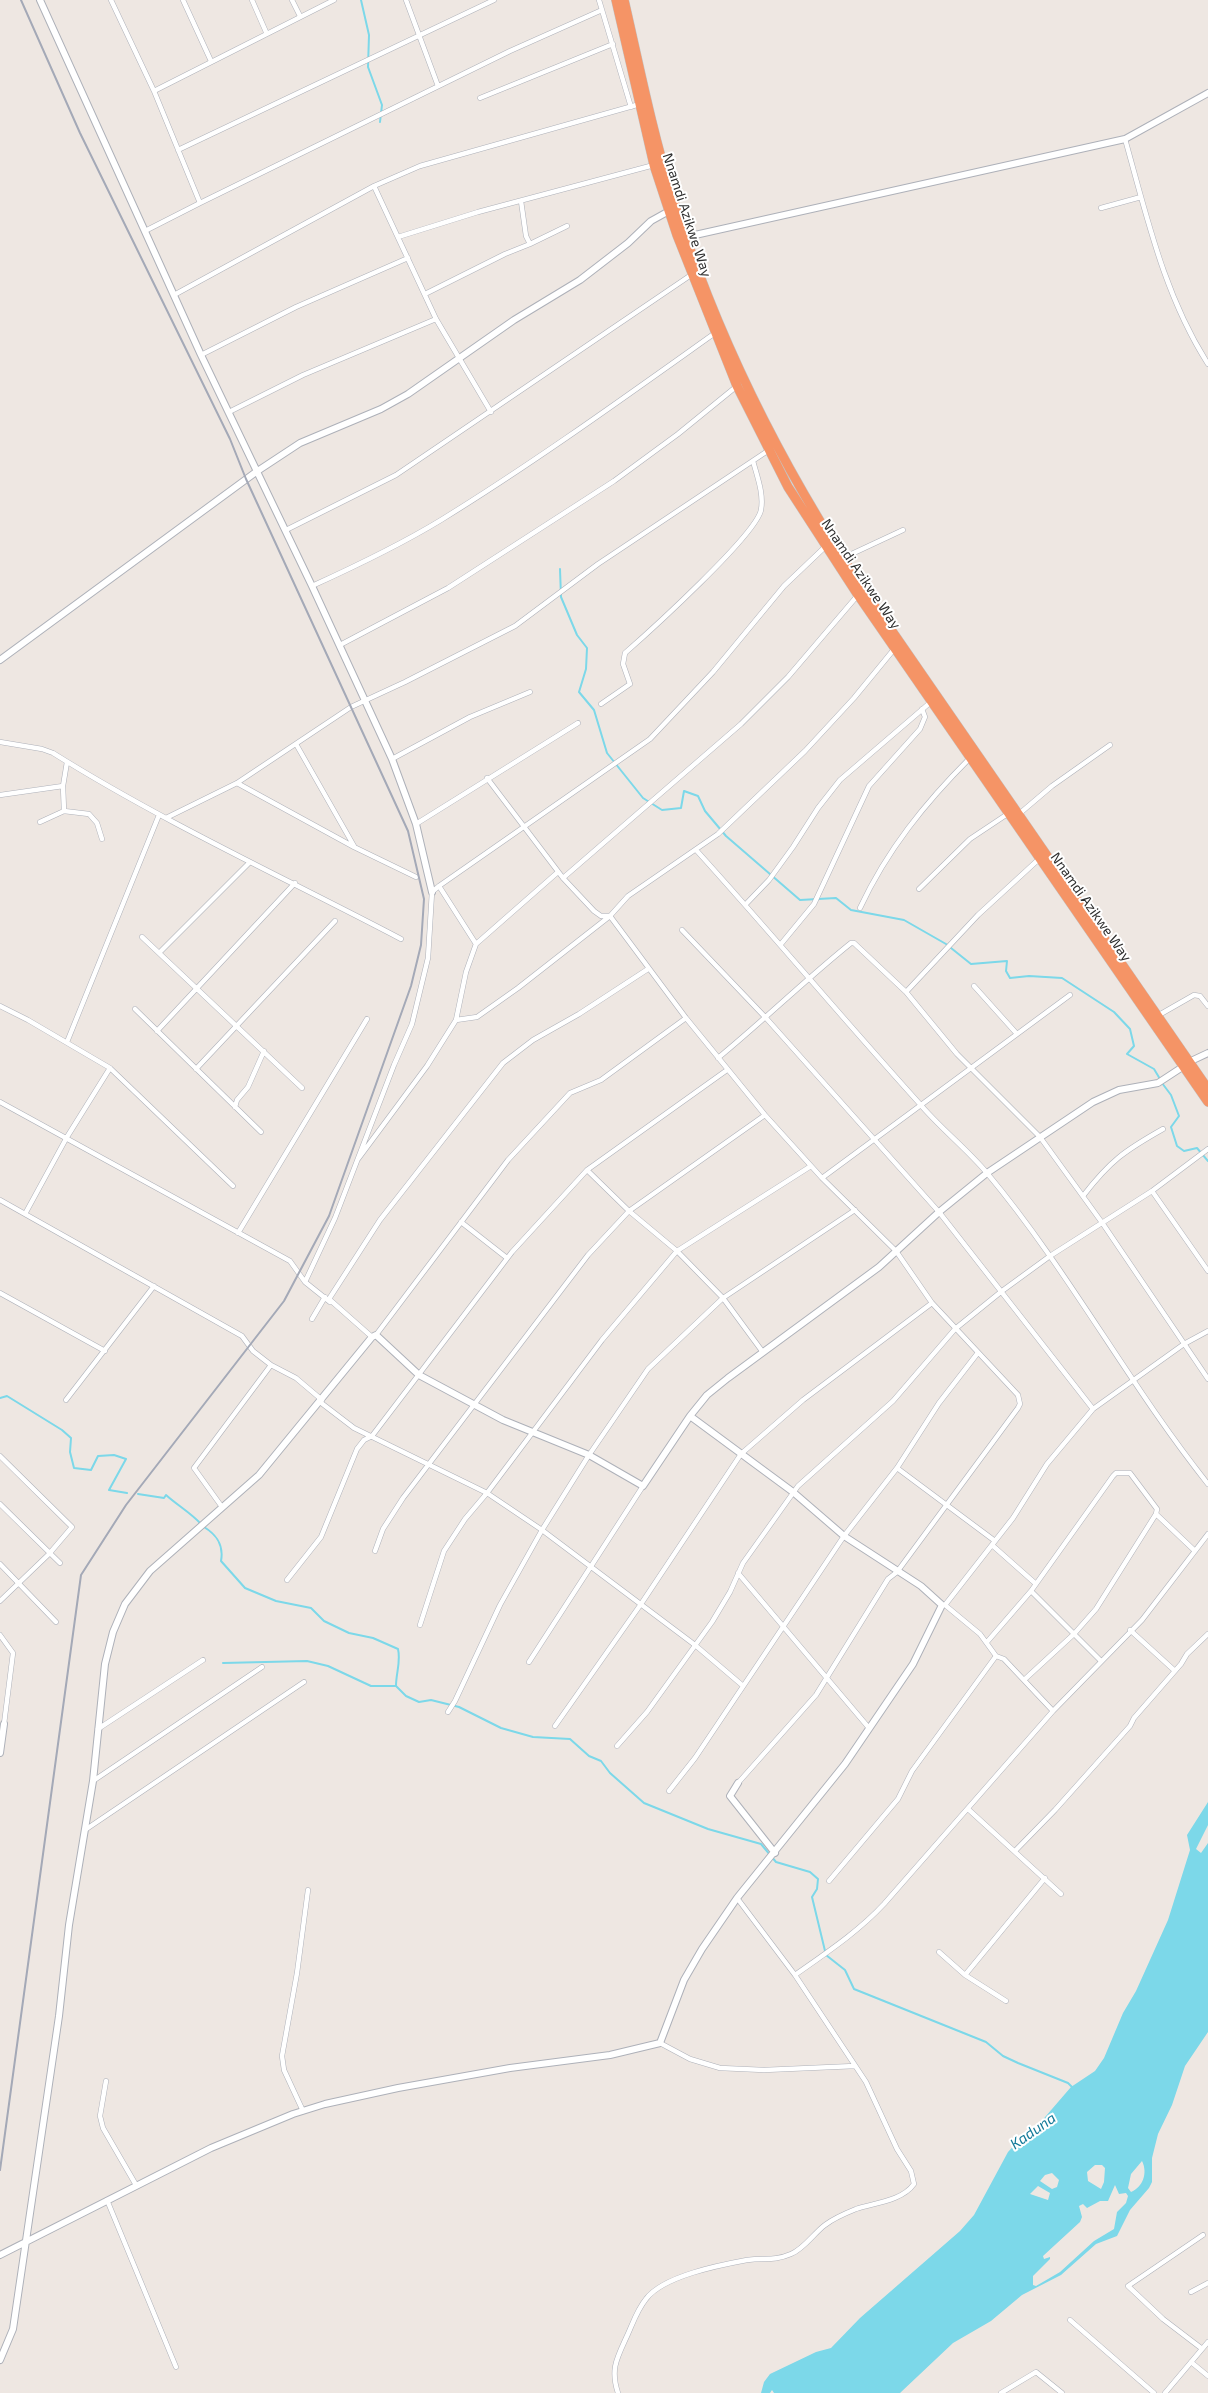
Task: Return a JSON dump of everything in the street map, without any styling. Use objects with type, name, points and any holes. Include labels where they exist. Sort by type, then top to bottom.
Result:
[{"type":"highway","name":"Nnamdi Azikwe Way","points":[[616,0],[635,105],[691,275],[737,386],[788,488],[858,594],[971,757],[1159,1015],[1208,1102]]},
{"type":"highway","name":"Nnamdi Azikwe Way","points":[[624,0],[656,139],[686,237],[704,288],[747,388],[780,453],[843,558],[1014,814],[1040,858],[1208,1089]]},
{"type":"street","points":[[40,0],[201,355],[256,472],[286,530],[392,759],[416,824],[432,892],[428,958],[412,1024],[394,1065],[335,1218],[305,1282]]},
{"type":"street","points":[[111,0],[154,91],[200,203]]},
{"type":"street","points":[[183,0],[210,61]]},
{"type":"street","points":[[252,0],[266,32]]},
{"type":"street","points":[[292,0],[300,16]]},
{"type":"street","points":[[154,91],[266,32],[334,0]]},
{"type":"street","points":[[406,0],[417,35],[438,86]]},
{"type":"street","points":[[178,150],[364,60],[494,0]]},
{"type":"street","points":[[174,295],[374,186],[420,166],[635,105],[599,0]]},
{"type":"street","points":[[145,231],[438,86],[602,10]]},
{"type":"street","points":[[480,98],[614,44]]},
{"type":"street","points":[[686,237],[1125,139],[1208,93]]},
{"type":"street","points":[[1125,139],[1160,266],[1174,301],[1208,364]]},
{"type":"street","points":[[398,237],[478,212],[654,165]]},
{"type":"street","points":[[374,186],[436,320],[491,412]]},
{"type":"street","points":[[1101,208],[1141,197]]},
{"type":"street","points":[[522,201],[526,236],[530,244]]},
{"type":"street","points":[[0,660],[256,472],[300,443],[388,405],[514,320],[580,280],[628,243],[651,221],[669,211]]},
{"type":"street","points":[[425,294],[566,226]]},
{"type":"street","points":[[201,355],[296,308],[408,258]]},
{"type":"street","points":[[286,530],[396,474],[491,412],[691,275]]},
{"type":"street","points":[[229,412],[303,375],[436,320]]},
{"type":"street","points":[[312,586],[359,564],[440,521],[567,438],[715,333]]},
{"type":"street","points":[[340,645],[448,588],[614,481],[678,434],[737,386]]},
{"type":"street","points":[[166,818],[237,782],[366,700],[514,626],[564,588],[769,450]]},
{"type":"street","points":[[601,704],[630,684],[623,664],[624,653],[684,600],[751,527],[760,512],[762,499],[753,461]]},
{"type":"street","points":[[843,558],[903,530]]},
{"type":"street","points":[[432,892],[612,766],[660,730],[713,672],[784,586],[826,546]]},
{"type":"street","points":[[563,878],[651,804],[681,774],[741,724],[788,677],[858,594]]},
{"type":"street","points":[[456,1020],[477,1017],[518,988],[610,916],[628,896],[697,851],[718,834],[806,750],[854,698],[895,648]]},
{"type":"street","points":[[392,759],[470,717],[530,692]]},
{"type":"street","points":[[746,904],[769,880],[840,780],[932,700]]},
{"type":"street","points":[[781,944],[814,904],[816,895],[863,795],[920,730],[925,717],[922,709]]},
{"type":"street","points":[[416,824],[578,723]]},
{"type":"street","points":[[0,742],[42,749],[249,863],[295,884],[401,939]]},
{"type":"street","points":[[296,744],[354,847]]},
{"type":"street","points":[[919,889],[970,839],[1014,814],[1110,745]]},
{"type":"street","points":[[860,908],[886,858],[897,843],[938,790],[971,757]]},
{"type":"street","points":[[64,810],[63,786],[68,762]]},
{"type":"street","points":[[487,778],[523,828],[563,878],[594,911],[601,916],[610,916]]},
{"type":"street","points":[[237,782],[354,847],[416,878]]},
{"type":"street","points":[[0,795],[63,786]]},
{"type":"street","points":[[40,822],[64,810],[89,814],[97,823],[102,839]]},
{"type":"street","points":[[67,1042],[158,814]]},
{"type":"street","points":[[697,851],[810,976],[920,1104],[987,1173],[1050,1256],[1133,1382],[1181,1450],[1208,1484]]},
{"type":"street","points":[[906,992],[950,944],[1040,858]]},
{"type":"street","points":[[159,953],[249,863]]},
{"type":"street","points":[[358,1159],[427,1066],[456,1020],[466,972],[476,944],[558,872]]},
{"type":"street","points":[[158,1031],[168,1023],[197,988],[295,884]]},
{"type":"street","points":[[439,886],[476,944]]},
{"type":"street","points":[[610,916],[648,969],[727,1070],[822,1178],[896,1251],[932,1303],[977,1354],[1018,1395],[1020,1404],[897,1572],[888,1579],[816,1696],[738,1783],[730,1796],[775,1852]]},
{"type":"street","points":[[196,1069],[335,921]]},
{"type":"street","points":[[682,930],[766,1018],[939,1212],[1002,1290],[1092,1409]]},
{"type":"street","points":[[142,937],[302,1088]]},
{"type":"street","points":[[718,1058],[766,1018],[810,976],[850,943],[854,943],[906,992],[957,1054],[1040,1137],[1103,1224],[1208,1379]]},
{"type":"street","points":[[330,1302],[330,1295],[380,1220],[503,1063],[533,1040],[579,1014],[648,969]]},
{"type":"street","points":[[974,986],[1017,1034]]},
{"type":"street","points":[[822,1178],[1070,995]]},
{"type":"street","points":[[1159,1015],[1194,996],[1200,996],[1208,1006]]},
{"type":"street","points":[[0,1006],[67,1042],[110,1068],[233,1186]]},
{"type":"street","points":[[135,1009],[261,1132]]},
{"type":"street","points":[[0,2360],[13,2329],[59,2016],[69,1925],[93,1781],[105,1664],[113,1632],[125,1604],[150,1571],[259,1475],[374,1336],[508,1160],[570,1092],[601,1080],[686,1018]]},
{"type":"street","points":[[238,1233],[367,1020]]},
{"type":"street","points":[[235,1106],[237,1100],[248,1087],[264,1051]]},
{"type":"street","points":[[529,1662],[592,1568],[643,1486],[690,1416],[707,1395],[762,1351],[808,1320],[896,1251],[939,1212],[987,1173],[1093,1102],[1119,1090],[1161,1081],[1208,1054]]},
{"type":"street","points":[[25,1214],[67,1138],[110,1068]]},
{"type":"street","points":[[288,1580],[321,1537],[357,1449],[364,1440],[372,1436],[507,1258],[587,1170],[727,1070]]},
{"type":"street","points":[[0,1102],[290,1261],[305,1282],[374,1336],[419,1375],[472,1405],[589,1455],[643,1486]]},
{"type":"street","points":[[375,1551],[383,1529],[429,1464],[472,1405],[588,1255],[629,1211],[765,1115]]},
{"type":"street","points":[[1083,1196],[1110,1164],[1126,1150],[1163,1129]]},
{"type":"street","points":[[616,1746],[647,1712],[695,1645],[725,1600],[743,1563],[793,1492],[893,1401],[954,1329],[1002,1290],[1050,1256],[1152,1191],[1206,1150]]},
{"type":"street","points":[[420,1624],[444,1551],[465,1520],[488,1493],[602,1340],[676,1251],[811,1166]]},
{"type":"street","points":[[587,1170],[629,1211],[676,1251],[723,1298],[762,1351]]},
{"type":"street","points":[[1152,1191],[1208,1271]]},
{"type":"street","points":[[0,1200],[242,1336],[253,1351],[271,1366],[296,1378],[354,1428],[488,1493],[542,1530],[641,1604],[695,1645],[742,1685]]},
{"type":"street","points":[[448,1712],[500,1605],[542,1530],[589,1455],[648,1369],[723,1298],[854,1210]]},
{"type":"street","points":[[329,1216],[335,1218]]},
{"type":"street","points":[[462,1222],[507,1258]]},
{"type":"street","points":[[66,1400],[154,1286]]},
{"type":"street","points":[[0,1293],[105,1351]]},
{"type":"street","points":[[312,1319],[325,1298]]},
{"type":"street","points":[[555,1726],[641,1604],[740,1454],[803,1400],[932,1303]]},
{"type":"street","points":[[660,2043],[684,1980],[702,1949],[737,1898],[768,1862],[845,1764],[913,1664],[944,1605],[994,1543],[1047,1464],[1092,1409],[1133,1382],[1184,1344],[1208,1331]]},
{"type":"street","points":[[669,1791],[695,1758],[742,1685],[844,1536],[897,1468],[939,1403],[977,1354]]},
{"type":"street","points":[[222,1508],[194,1468],[271,1366]]},
{"type":"street","points":[[690,1416],[793,1492],[844,1536],[921,1586],[961,1616],[987,1642],[996,1656],[1004,1659],[1053,1711]]},
{"type":"street","points":[[0,1456],[72,1527],[49,1554],[0,1601]]},
{"type":"street","points":[[897,1468],[994,1543],[1036,1584]]},
{"type":"street","points":[[987,1642],[1031,1591],[1116,1473],[1130,1473],[1157,1509],[1156,1514],[1096,1609],[1074,1634],[1024,1680]]},
{"type":"street","points":[[0,1504],[60,1563]]},
{"type":"street","points":[[1156,1514],[1195,1551]]},
{"type":"street","points":[[795,1975],[868,1921],[1053,1711],[1156,1602],[1208,1534]]},
{"type":"street","points":[[0,1564],[56,1622]]},
{"type":"street","points":[[738,1573],[784,1625],[826,1679],[869,1728]]},
{"type":"street","points":[[1031,1591],[1101,1661]]},
{"type":"street","points":[[1130,1630],[1175,1671]]},
{"type":"street","points":[[1015,1851],[1055,1810],[1175,1671],[1187,1654],[1208,1634]]},
{"type":"street","points":[[0,1635],[13,1652],[2,1722],[0,1752]]},
{"type":"street","points":[[829,1881],[898,1799],[912,1771],[996,1656]]},
{"type":"street","points":[[97,1730],[204,1660]]},
{"type":"street","points":[[93,1781],[262,1667]]},
{"type":"street","points":[[84,1831],[304,1682]]},
{"type":"street","points":[[968,1809],[1061,1894]]},
{"type":"street","points":[[965,1975],[1045,1878]]},
{"type":"street","points":[[303,2111],[284,2070],[282,2056],[297,1973],[308,1890]]},
{"type":"street","points":[[618,2393],[613,2377],[616,2362],[638,2311],[647,2297],[673,2281],[694,2274],[749,2260],[774,2260],[794,2253],[827,2223],[855,2210],[910,2190],[914,2184],[911,2172],[897,2149],[866,2082],[795,1975],[737,1898]]},
{"type":"street","points":[[940,1952],[965,1975],[1006,2001]]},
{"type":"street","points":[[0,2255],[136,2185],[225,2142],[303,2111],[398,2088],[510,2068],[610,2055],[660,2043],[690,2059],[720,2068],[764,2070],[855,2066]]},
{"type":"street","points":[[106,2081],[100,2116],[103,2128],[136,2185]]},
{"type":"street","points":[[107,2200],[176,2367]]},
{"type":"street","points":[[1201,2348],[1163,2319],[1128,2286],[1203,2235]]},
{"type":"street","points":[[1191,2292],[1208,2283]]},
{"type":"street","points":[[1070,2320],[1154,2393]]},
{"type":"street","points":[[1164,2393],[1208,2342]]},
{"type":"street","points":[[1191,2362],[1208,2376]]},
{"type":"street","points":[[1002,2393],[1036,2372],[1062,2393]]},
{"type":"water","name":"Kaduna","points":[[1208,1802],[1208,1825],[1196,1849],[1201,1853],[1208,1843],[1208,2032],[1185,2066],[1172,2105],[1158,2134],[1152,2158],[1152,2182],[1130,2210],[1117,2236],[1096,2244],[1061,2275],[1022,2295],[991,2321],[953,2343],[900,2393],[774,2393],[772,2390],[770,2393],[761,2393],[764,2382],[770,2374],[816,2352],[831,2348],[860,2318],[960,2231],[974,2215],[1008,2152],[1018,2141],[1033,2131],[1071,2087],[1095,2071],[1104,2058],[1123,2013],[1136,1991],[1168,1920],[1190,1850],[1187,1835]],"holes":[[[1142,2161],[1144,2166],[1143,2179],[1139,2187],[1131,2192],[1128,2188],[1131,2174]],[[1095,2165],[1102,2165],[1105,2168],[1104,2182],[1101,2189],[1088,2181],[1087,2172]],[[1052,2173],[1059,2180],[1057,2187],[1052,2189],[1040,2181],[1045,2175]],[[1115,2185],[1119,2194],[1126,2193],[1128,2196],[1126,2203],[1117,2212],[1114,2229],[1094,2241],[1060,2272],[1036,2286],[1033,2285],[1033,2276],[1050,2259],[1050,2257],[1044,2259],[1043,2256],[1080,2222],[1082,2217],[1079,2206],[1083,2204],[1087,2208],[1100,2201],[1108,2201]],[[1038,2186],[1050,2193],[1048,2200],[1030,2194]]]},
{"type":"waterway","points":[[361,0],[369,35],[368,67],[382,105],[380,122]]},
{"type":"waterway","points":[[560,569],[561,597],[577,635],[587,648],[586,669],[579,692],[594,710],[607,753],[643,798],[662,810],[681,808],[684,791],[698,796],[705,811],[726,836],[800,900],[836,898],[851,910],[904,920],[946,944],[971,964],[1007,961],[1006,971],[1010,978],[1029,976],[1062,978],[1114,1012],[1130,1029],[1134,1046],[1127,1054],[1154,1069],[1160,1079]]},
{"type":"waterway","points":[[1162,1083],[1171,1095],[1179,1116],[1171,1127],[1177,1146],[1184,1151],[1197,1148],[1208,1161]]},
{"type":"waterway","points":[[0,1398],[7,1396],[62,1430],[71,1438],[70,1452],[74,1468],[91,1470],[98,1456],[114,1455],[126,1459],[109,1490],[127,1493]]},
{"type":"waterway","points":[[138,1494],[164,1498],[166,1495],[201,1524]]},
{"type":"waterway","points":[[204,1527],[216,1537],[220,1545],[221,1561],[245,1588],[276,1601],[311,1608],[324,1621],[349,1633],[373,1638],[398,1649],[396,1686],[406,1696],[419,1702],[431,1700],[459,1707],[501,1728],[533,1737],[570,1739],[589,1756],[601,1761],[610,1773],[644,1803],[708,1829],[761,1844],[776,1862],[810,1872],[818,1879],[817,1889],[812,1897],[826,1955],[845,1970],[854,1989],[986,2042],[1003,2056],[1068,2083],[1072,2087]]},
{"type":"waterway","points":[[223,1663],[307,1661],[328,1666],[371,1686],[395,1686]]},
{"type":"railway","points":[[0,2170],[81,1575],[126,1505],[284,1301],[329,1216],[411,986],[421,945],[424,899],[408,831],[246,479],[230,439],[80,133],[21,0]]}]
